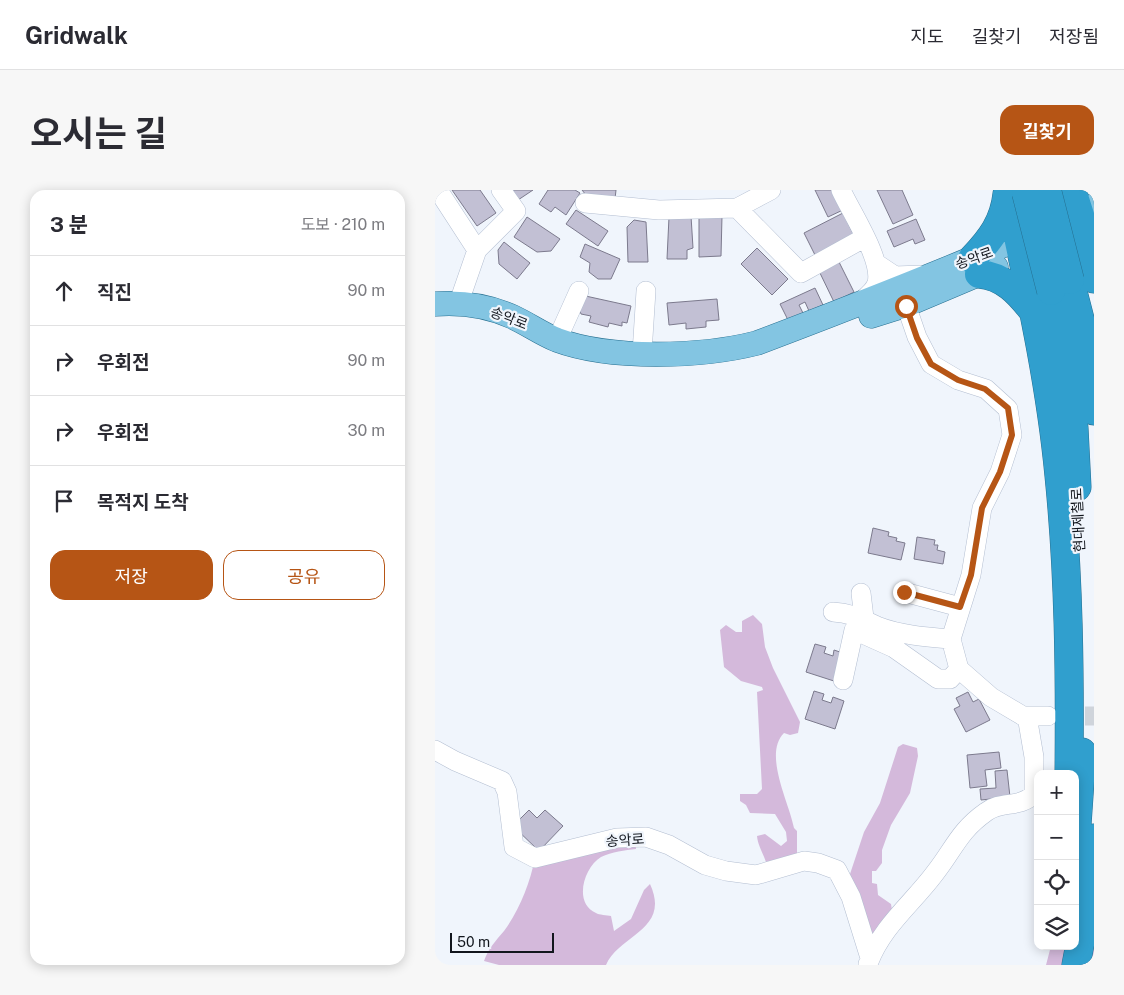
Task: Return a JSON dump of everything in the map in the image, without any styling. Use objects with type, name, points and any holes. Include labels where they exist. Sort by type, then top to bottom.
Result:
[{"type":"highway","points":[[1023,191],[1020,248],[1034,312],[1059,474],[1066,552],[1069,770]]},
{"type":"highway","points":[[1023,191],[1005,210],[976,266],[1011,286],[1034,312]]},
{"type":"highway","name":"현대제철로","points":[[1023,191],[1072,283],[1081,323],[1094,411]]},
{"type":"highway","points":[[1072,283],[1086,205]]},
{"type":"highway","name":"현대제철로","points":[[1072,283],[1066,356],[1074,428],[1083,602],[1085,710],[1078,815]]},
{"type":"highway","points":[[1089,896],[1094,838]]},
{"type":"highway","points":[[1075,965],[1094,867]]},
{"type":"highway","points":[[1060,965],[1062,950]]},
{"type":"main road","name":"송악로","points":[[435,304],[459,302],[511,316],[557,340],[609,352],[687,353],[736,348],[757,343],[901,289],[934,272],[976,266],[1020,248],[1086,205]]},
{"type":"main road","points":[[435,312],[460,312],[480,316],[520,329],[551,344],[601,361],[623,364],[657,364],[735,357],[770,349],[906,306],[976,266]]},
{"type":"street","points":[[438,190],[477,250]]},
{"type":"street","points":[[459,302],[477,250],[516,211],[501,190]]},
{"type":"street","points":[[585,203],[659,210],[737,208],[771,190]]},
{"type":"street","points":[[841,190],[877,264],[895,276],[908,277],[934,272]]},
{"type":"street","points":[[737,208],[801,273],[864,238]]},
{"type":"street","name":"송악로","points":[[854,307],[872,293],[877,283],[877,264]]},
{"type":"street","points":[[557,340],[579,291]]},
{"type":"street","points":[[642,353],[646,291]]},
{"type":"street","points":[[906,306],[917,338],[931,364],[958,380],[985,389],[1008,408],[1012,435],[1000,472],[982,508],[971,575],[951,638],[959,669],[991,697],[1027,716],[1048,716]]},
{"type":"street","points":[[904,592],[960,607]]},
{"type":"street","points":[[861,593],[864,618]]},
{"type":"street","points":[[833,612],[864,618],[877,626],[906,634],[951,638]]},
{"type":"street","points":[[843,680],[854,630],[894,648],[938,679],[950,679],[959,669]]},
{"type":"street","points":[[869,962],[884,932],[937,871],[954,842],[969,826],[995,806],[1026,802],[1034,794],[1034,757],[1027,716]]},
{"type":"street","name":"송악로","points":[[435,750],[455,761],[502,781],[507,792],[514,847],[535,858],[617,838],[646,837],[669,846],[705,865],[726,871],[756,875],[804,861],[818,863],[837,870],[851,897],[869,962]]},
{"type":"shaded area","points":[[753,615],[762,624],[765,647],[773,668],[800,722],[798,733],[790,735],[784,733],[778,742],[776,753],[779,779],[794,828],[797,831],[797,857],[766,862],[757,836],[765,834],[781,846],[787,841],[786,832],[775,814],[750,813],[746,805],[740,801],[740,794],[757,794],[762,789],[757,692],[763,690],[762,687],[741,681],[724,667],[720,630],[726,625],[736,632],[742,632],[742,621]]},
{"type":"shaded area","points":[[903,744],[917,748],[918,756],[910,793],[891,825],[882,850],[882,863],[876,871],[872,871],[872,883],[877,884],[878,895],[891,904],[892,910],[873,936],[863,929],[850,874],[864,832],[880,803],[898,747]]},
{"type":"shaded area","points":[[635,842],[636,849],[601,857],[590,869],[583,885],[583,894],[589,908],[597,914],[611,916],[614,931],[631,919],[644,890],[650,884],[655,899],[654,912],[649,922],[613,955],[606,965],[499,965],[484,961],[490,948],[504,931],[519,906],[527,887],[535,858]]},
{"type":"shaded area","points":[[1094,933],[1094,965],[1046,965],[1050,950],[1079,950],[1079,943]]},
{"type":"building","points":[[452,190],[480,190],[496,213],[477,226]]},
{"type":"building","points":[[511,190],[533,190],[518,200]]},
{"type":"building","points":[[548,190],[575,190],[580,193],[566,215],[555,207],[551,212],[539,204]]},
{"type":"building","points":[[582,190],[616,190],[615,199],[586,195]]},
{"type":"building","points":[[815,190],[836,190],[845,209],[828,217]]},
{"type":"building","points":[[877,190],[902,190],[913,215],[893,224]]},
{"type":"building","points":[[576,210],[608,231],[598,246],[566,224]]},
{"type":"building","points":[[843,213],[854,235],[815,255],[804,233]]},
{"type":"building","points":[[691,216],[693,248],[687,250],[687,259],[667,259],[669,217]]},
{"type":"building","points":[[699,216],[722,216],[721,256],[699,257]]},
{"type":"building","points":[[527,217],[560,239],[551,251],[537,252],[514,237]]},
{"type":"building","points":[[916,219],[925,240],[915,244],[913,239],[894,247],[887,231]]},
{"type":"building","points":[[634,220],[646,222],[648,262],[628,262],[627,227]]},
{"type":"building","points":[[504,242],[530,263],[517,279],[499,264],[498,250]]},
{"type":"building","points":[[585,244],[620,259],[611,279],[598,279],[589,272],[590,263],[580,257]]},
{"type":"building","points":[[757,248],[788,279],[772,295],[741,264]]},
{"type":"building","points":[[839,262],[854,292],[834,302],[819,271]]},
{"type":"building","points":[[815,288],[823,305],[809,311],[805,302],[799,305],[804,315],[789,322],[780,304]]},
{"type":"building","points":[[581,295],[631,306],[627,323],[622,322],[622,326],[609,323],[608,327],[589,322],[591,316],[581,314],[578,305]]},
{"type":"building","points":[[717,299],[719,320],[706,321],[706,327],[686,329],[686,323],[669,325],[667,303]]},
{"type":"building","points":[[873,528],[889,532],[888,536],[897,538],[896,541],[905,543],[901,560],[868,553]]},
{"type":"building","points":[[917,537],[935,540],[934,545],[938,545],[937,550],[945,552],[943,564],[914,559]]},
{"type":"building","points":[[815,644],[826,647],[824,653],[833,656],[834,650],[846,654],[837,682],[806,672]]},
{"type":"building","points":[[814,691],[824,694],[822,700],[831,703],[833,697],[844,701],[835,729],[805,719]]},
{"type":"building","points":[[968,692],[973,702],[979,699],[990,720],[966,732],[954,709],[960,706],[956,698]]},
{"type":"building","points":[[999,752],[1001,768],[985,770],[987,786],[970,788],[967,755]]},
{"type":"building","points":[[1007,770],[1010,797],[981,800],[980,789],[996,788],[995,771]]},
{"type":"building","points":[[529,810],[537,818],[545,810],[563,826],[539,851],[513,826]]},
{"type":"tunnel","points":[[1057,716],[1094,716]]},
{"type":"route","points":[[904,592],[960,607],[971,575],[982,508],[1000,472],[1012,435],[1008,408],[985,389],[958,380],[931,364],[917,338],[906,306]]}]
